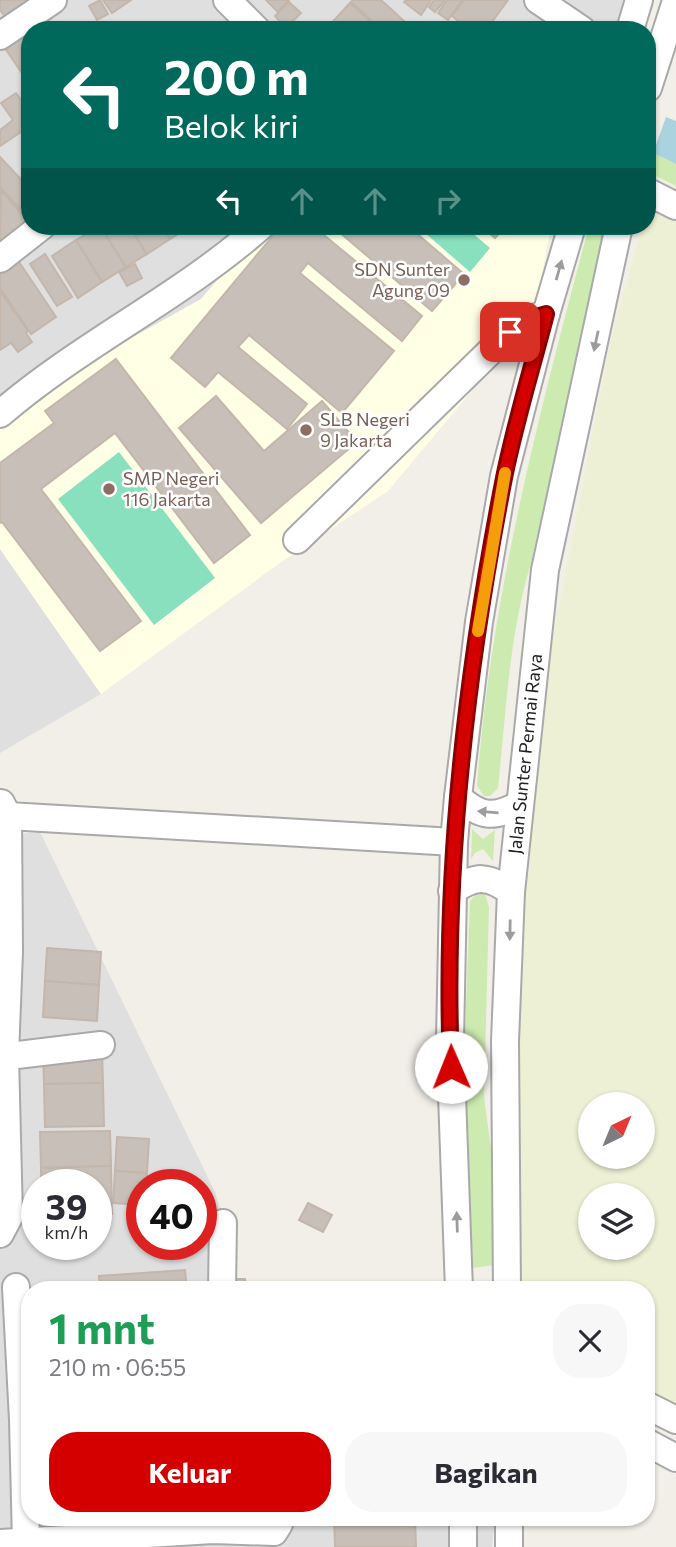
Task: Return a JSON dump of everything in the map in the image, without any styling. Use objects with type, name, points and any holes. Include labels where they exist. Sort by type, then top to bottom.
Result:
[{"type":"street","points":[[22,21],[52,0]]},
{"type":"street","points":[[227,0],[248,21]]},
{"type":"street","points":[[538,0],[569,21]]},
{"type":"street","points":[[633,21],[639,0]]},
{"type":"street","points":[[666,67],[676,1]]},
{"type":"street","points":[[0,36],[21,21]]},
{"type":"street","points":[[656,196],[676,206]]},
{"type":"street","points":[[0,259],[31,235]]},
{"type":"street","points":[[0,414],[33,386],[187,282],[249,235]]},
{"type":"street","points":[[459,1281],[450,1039],[452,891],[458,797],[479,622],[504,475],[569,235]]},
{"type":"street","name":"Jalan Sunter Permai Raya","points":[[507,1281],[505,1041],[511,892],[520,804],[545,570],[617,235]]},
{"type":"street","points":[[297,541],[510,332],[526,320],[546,314]]},
{"type":"street","points":[[458,797],[471,809],[486,814],[505,812],[520,804]]},
{"type":"street","points":[[0,1234],[9,1217],[3,1057],[9,952],[3,812],[454,842]]},
{"type":"street","points":[[452,891],[467,881],[480,878],[497,881],[511,892]]},
{"type":"street","points":[[3,1057],[101,1045]]},
{"type":"street","points":[[222,1281],[223,1223]]},
{"type":"street","points":[[16,1287],[21,1382]]},
{"type":"street","points":[[655,1410],[676,1420]]},
{"type":"street","points":[[21,1444],[13,1542],[214,1531],[274,1532],[278,1526]]},
{"type":"street","points":[[655,1447],[676,1458]]},
{"type":"street","points":[[463,1526],[463,1547]]},
{"type":"street","points":[[509,1526],[509,1547]]},
{"type":"shaded area","points":[[0,0],[626,0],[619,21],[21,21],[21,235],[256,235],[201,299],[53,382],[0,429]]},
{"type":"shaded area","points":[[667,214],[676,218],[676,1413],[655,1402],[655,1281],[507,1281],[509,971],[553,635],[612,335],[640,235],[656,235],[656,215]]},
{"type":"shaded area","points":[[256,235],[549,235],[531,334],[490,369],[388,491],[277,565],[101,694],[0,549],[0,429],[53,382],[201,299]]},
{"type":"shaded area","points":[[0,549],[101,694],[0,753]]},
{"type":"shaded area","points":[[40,832],[204,1169],[126,1169],[126,1260],[217,1260],[217,1199],[221,1214],[221,1281],[21,1281],[21,1526],[494,1526],[492,1547],[0,1547],[0,836]]},
{"type":"green space","points":[[656,154],[676,164],[676,186],[656,176]]},
{"type":"green space","points":[[427,235],[475,235],[490,248],[470,272]]},
{"type":"green space","points":[[587,235],[607,235],[518,618],[509,674],[498,788],[490,796],[484,796],[477,786],[494,644],[520,503]]},
{"type":"green space","points":[[119,452],[215,578],[154,625],[58,499]]},
{"type":"green space","points":[[472,829],[483,839],[495,830],[493,861],[483,849],[471,859]]},
{"type":"green space","points":[[478,892],[485,894],[489,907],[484,1097],[496,1187],[495,1265],[473,1268],[464,1056],[470,901]]},
{"type":"water","points":[[666,117],[676,121],[676,164],[656,154],[656,145]]},
{"type":"building","points":[[0,0],[28,0],[33,7],[11,24],[0,10]]},
{"type":"building","points":[[100,0],[108,14],[97,20],[89,6]]},
{"type":"building","points":[[103,0],[131,0],[112,13]]},
{"type":"building","points":[[266,0],[289,0],[278,12]]},
{"type":"building","points":[[381,0],[404,21],[372,21],[351,2]]},
{"type":"building","points":[[431,0],[421,15],[404,2]]},
{"type":"building","points":[[434,0],[445,0],[435,12],[429,7]]},
{"type":"building","points":[[447,0],[462,0],[448,20],[438,13]]},
{"type":"building","points":[[464,0],[508,0],[493,21],[458,21],[452,16]]},
{"type":"building","points":[[289,2],[301,13],[293,21],[280,21],[275,16]]},
{"type":"building","points":[[350,3],[370,21],[333,21]]},
{"type":"building","points":[[21,26],[21,72],[0,41]]},
{"type":"building","points":[[16,93],[21,100],[21,132],[0,146],[0,130],[13,120],[1,103]]},
{"type":"building","points":[[0,157],[21,179],[20,209],[0,187]]},
{"type":"building","points":[[1,190],[21,213],[21,232],[7,246],[0,239]]},
{"type":"building","points":[[85,235],[106,235],[126,267],[102,282],[76,240]]},
{"type":"building","points":[[106,235],[135,235],[147,254],[126,267]]},
{"type":"building","points":[[135,235],[168,235],[170,239],[147,254]]},
{"type":"building","points":[[274,235],[324,235],[422,316],[402,341],[308,263],[300,273],[394,351],[342,413],[249,335],[238,347],[307,404],[287,429],[218,372],[205,387],[171,358]]},
{"type":"building","points":[[343,235],[418,235],[464,274],[432,311]]},
{"type":"building","points":[[76,240],[102,282],[78,298],[52,256]]},
{"type":"building","points":[[13,253],[56,317],[31,334],[0,288],[0,262]]},
{"type":"building","points":[[45,254],[72,297],[57,306],[30,264]]},
{"type":"building","points":[[135,264],[142,278],[127,286],[119,272]]},
{"type":"building","points":[[0,291],[28,331],[26,333],[32,342],[18,352],[11,343],[0,350]]},
{"type":"building","points":[[116,359],[250,535],[214,563],[115,433],[41,489],[141,621],[100,651],[2,522],[0,523],[0,463],[54,423],[45,411]]},
{"type":"building","points":[[216,396],[264,451],[322,401],[357,442],[261,523],[179,428]]},
{"type":"building","points":[[47,948],[101,952],[99,985],[45,981]]},
{"type":"building","points":[[45,981],[99,985],[97,1021],[43,1017]]},
{"type":"building","points":[[102,1050],[103,1083],[44,1084],[43,1053]]},
{"type":"building","points":[[103,1083],[104,1126],[45,1127],[44,1084]]},
{"type":"building","points":[[110,1131],[111,1166],[41,1168],[40,1132]]},
{"type":"building","points":[[117,1137],[149,1139],[147,1169],[115,1171]]},
{"type":"building","points":[[111,1166],[111,1169],[41,1169]]},
{"type":"building","points":[[115,1171],[126,1172],[126,1204],[113,1203]]},
{"type":"building","points":[[308,1203],[332,1215],[323,1232],[299,1220]]},
{"type":"building","points":[[185,1270],[186,1281],[99,1281],[99,1276]]},
{"type":"building","points":[[334,1526],[415,1526],[416,1547],[335,1547]]},
{"type":"slow traffic","points":[[478,631],[505,473]]},
{"type":"place","name":"SDN Sunter Agung 09","points":[[464,280]]},
{"type":"place","name":"SLB Negeri 9 Jakarta","points":[[306,430]]},
{"type":"place","name":"SMP Negeri 116 Jakarta","points":[[109,489]]},
{"type":"route","points":[[451,1067],[454,842],[479,622],[504,475],[546,314],[526,320],[510,332]]}]
